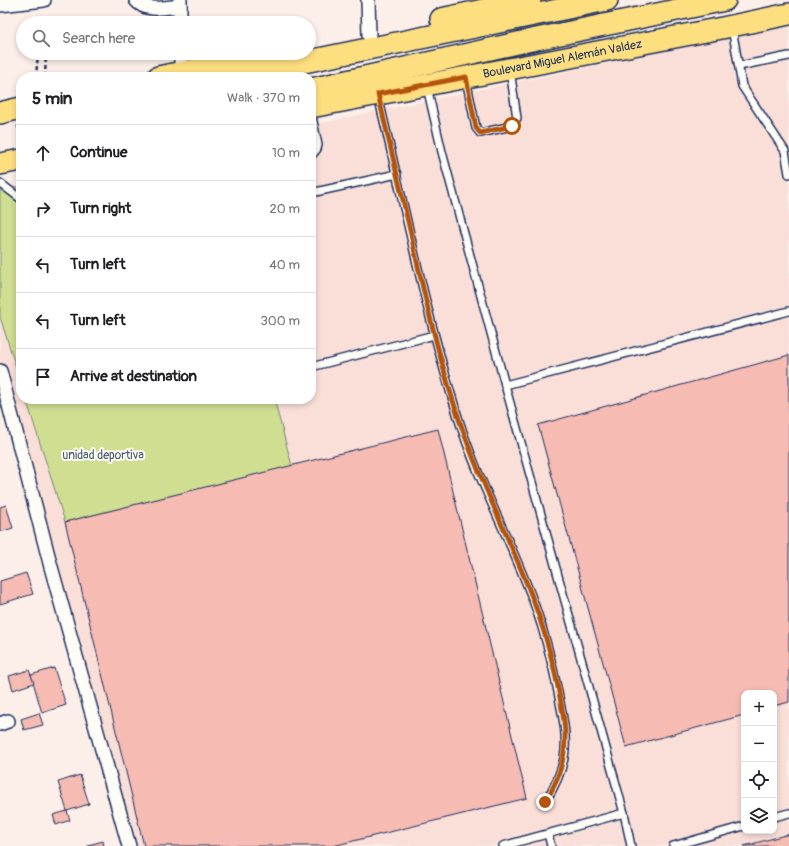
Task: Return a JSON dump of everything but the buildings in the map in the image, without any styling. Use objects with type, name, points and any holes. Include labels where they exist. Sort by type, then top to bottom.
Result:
[{"type":"main road","points":[[316,45],[369,35],[530,0]]},
{"type":"main road","points":[[316,60],[607,0]]},
{"type":"main road","points":[[316,88],[724,0]]},
{"type":"main road","name":"Boulevard Miguel Alemán Valdez","points":[[316,106],[789,14]]},
{"type":"main road","points":[[166,72],[181,62],[202,60]]},
{"type":"main road","points":[[255,72],[314,60]]},
{"type":"main road","points":[[0,113],[16,109]]},
{"type":"main road","points":[[0,127],[16,123]]},
{"type":"main road","points":[[0,164],[16,161]]},
{"type":"street","points":[[0,5],[44,0]]},
{"type":"street","points":[[136,0],[144,7],[150,8],[180,3],[180,16]]},
{"type":"street","points":[[368,0],[369,35]]},
{"type":"street","points":[[0,371],[37,514],[129,846]]},
{"type":"lane","points":[[731,26],[742,86],[787,151],[789,174]]},
{"type":"lane","points":[[739,66],[789,56]]},
{"type":"lane","points":[[466,77],[476,128],[480,133],[512,126],[516,118],[510,68]]},
{"type":"lane","points":[[426,84],[442,152],[624,813],[631,846]]},
{"type":"lane","points":[[378,94],[434,335],[458,417],[469,448],[527,584],[550,653],[566,738],[564,757],[559,776],[545,802]]},
{"type":"lane","points":[[316,136],[318,145],[316,151]]},
{"type":"lane","points":[[316,192],[397,174]]},
{"type":"lane","points":[[0,183],[16,195]]},
{"type":"lane","points":[[505,385],[789,310]]},
{"type":"lane","points":[[316,366],[434,335]]},
{"type":"lane","points":[[503,846],[624,813]]},
{"type":"lane","points":[[777,817],[789,813]]},
{"type":"lane","points":[[673,846],[741,827]]},
{"type":"lane","points":[[548,834],[551,846]]},
{"type":"path","points":[[36,72],[37,60]]},
{"type":"path","points":[[45,72],[46,60]]},
{"type":"shaded area","points":[[789,25],[789,846],[128,846],[0,389],[0,191],[16,187],[16,404],[316,404],[316,124]]},
{"type":"green space","points":[[16,187],[16,367],[0,317],[0,191]]},
{"type":"green space","name":"unidad deportiva","points":[[28,404],[275,404],[292,466],[65,522]]},
{"type":"route","points":[[512,126],[480,133],[476,128],[466,77],[378,94],[434,335],[458,417],[469,448],[527,584],[550,653],[566,738],[564,757],[559,776],[545,802]]}]
